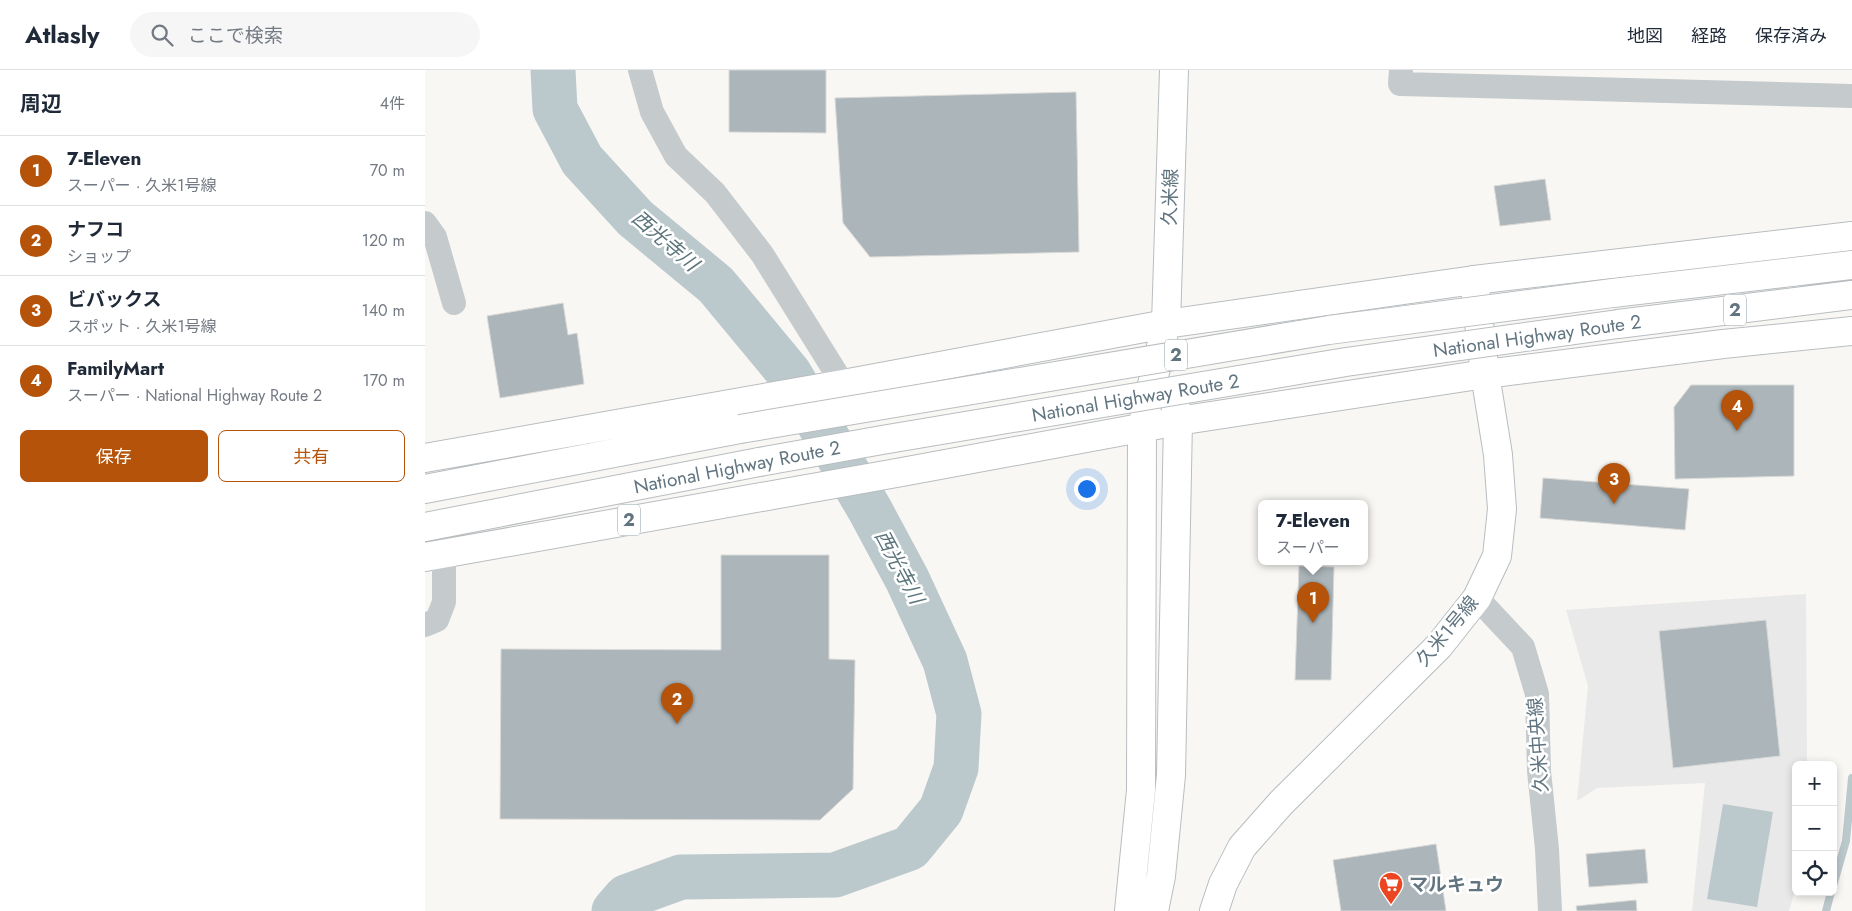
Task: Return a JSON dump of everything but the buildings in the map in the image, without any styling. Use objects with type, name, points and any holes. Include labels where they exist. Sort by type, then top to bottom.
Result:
[{"type":"main road","name":"久米線","points":[[1166,324],[1174,70]]},
{"type":"main road","name":"2","points":[[425,458],[843,384],[1166,324],[1474,280],[1852,236]]},
{"type":"main road","name":"National Highway Route 2","points":[[425,489],[740,429],[1329,330],[1613,292],[1849,265]]},
{"type":"main road","name":"久米1号線","points":[[1215,911],[1223,884],[1242,847],[1281,803],[1439,646],[1477,598],[1497,556],[1502,509],[1499,455],[1485,374],[1474,280]]},
{"type":"main road","name":"National Highway Route 2","points":[[425,527],[881,440],[1346,362],[1618,324],[1851,295]]},
{"type":"main road","points":[[1154,911],[1161,876],[1171,775],[1178,420],[1166,324]]},
{"type":"main road","points":[[1129,911],[1141,790],[1142,428],[1166,324]]},
{"type":"main road","name":"2","points":[[434,555],[902,472],[1178,420],[1485,374],[1852,330]]},
{"type":"street","points":[[640,70],[652,112],[676,156],[715,193],[762,254],[843,384]]},
{"type":"street","points":[[1401,70],[1400,84],[1852,96]]},
{"type":"street","points":[[425,223],[435,238],[454,302]]},
{"type":"street","points":[[425,625],[437,620],[444,602],[434,555]]},
{"type":"street","name":"久米中央線","points":[[1477,598],[1523,647],[1537,694],[1539,771],[1547,849],[1550,911]]},
{"type":"shaded area","points":[[1806,594],[1807,761],[1792,761],[1793,896],[1789,911],[1692,911],[1705,783],[1597,788],[1577,801],[1588,686],[1566,610]]},
{"type":"shaded area","points":[[1723,804],[1773,812],[1757,907],[1707,899]]},
{"type":"waterway","name":"西光寺川","points":[[553,70],[555,109],[582,160],[635,218],[716,285],[789,373],[870,510],[907,579],[945,661],[959,714],[956,768],[941,810],[910,848],[835,875],[681,877],[626,897],[614,911]]},
{"type":"waterway","points":[[1837,872],[1846,841],[1852,778]]},
{"type":"waterway","points":[[1826,911],[1830,896]]},
{"type":"place","name":"FamilyMart","points":[[1737,431]]},
{"type":"place","name":"ビバックス","points":[[1614,504]]},
{"type":"place","name":"7-Eleven","points":[[1313,623]]},
{"type":"place","name":"ナフコ","points":[[677,724]]},
{"type":"place","name":"マルキュウ","points":[[1391,905]]}]
